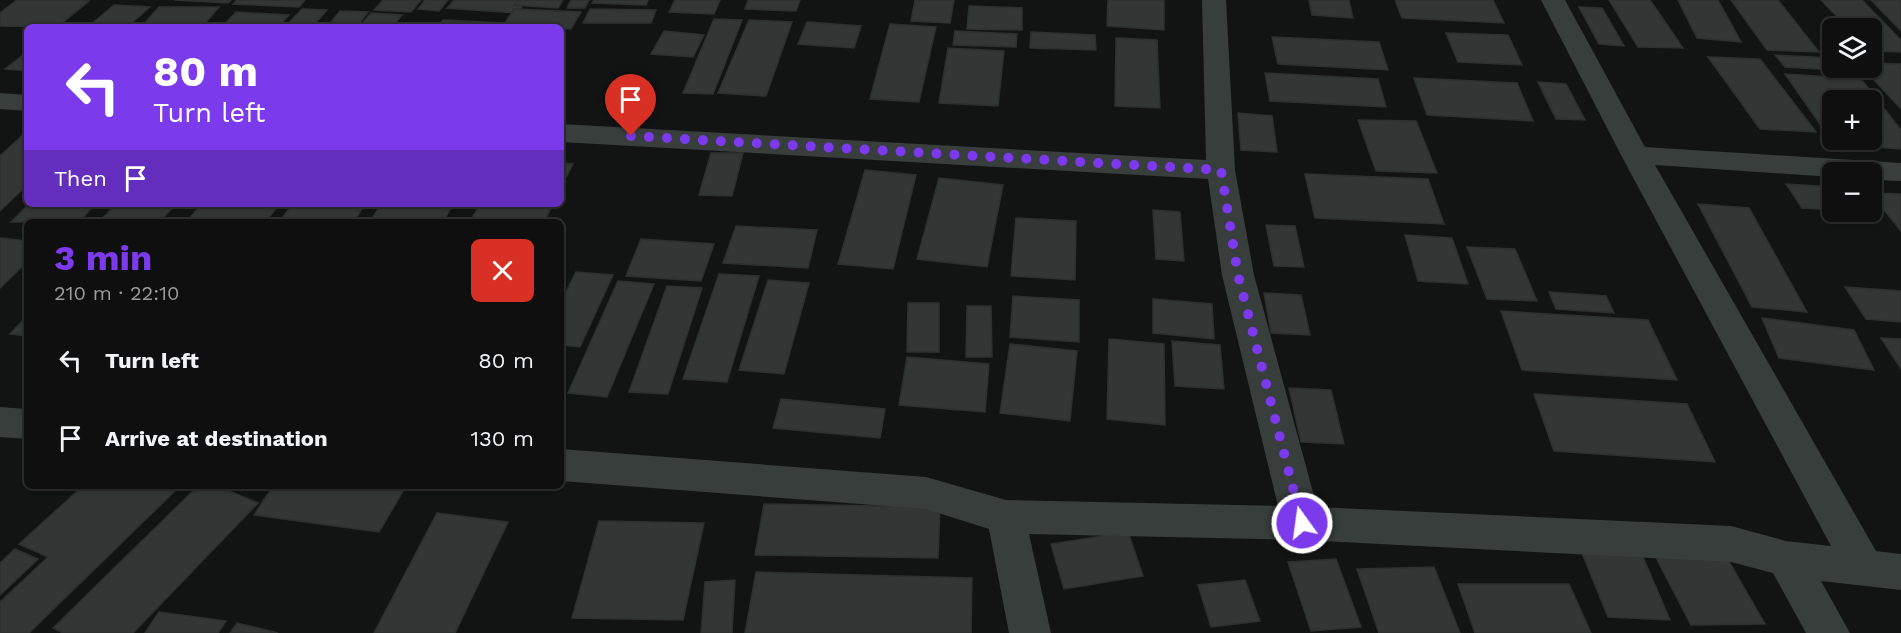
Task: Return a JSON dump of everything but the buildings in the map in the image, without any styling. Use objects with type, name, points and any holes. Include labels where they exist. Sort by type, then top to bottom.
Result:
[{"type":"street","points":[[1214,0],[1221,170],[1238,275],[1302,523]]},
{"type":"street","points":[[1553,0],[1635,155],[1864,568]]},
{"type":"street","points":[[0,101],[24,103]]},
{"type":"street","points":[[564,133],[1221,170]]},
{"type":"street","points":[[1635,155],[1901,172]]},
{"type":"street","points":[[0,422],[24,424]]},
{"type":"street","points":[[564,465],[926,493],[1006,517],[1302,523],[1731,543],[1786,559],[1901,572]]},
{"type":"street","points":[[1006,517],[1030,633]]},
{"type":"street","points":[[1786,559],[1829,633]]},
{"type":"route","points":[[631,136],[1221,170],[1238,275],[1302,523]]}]
